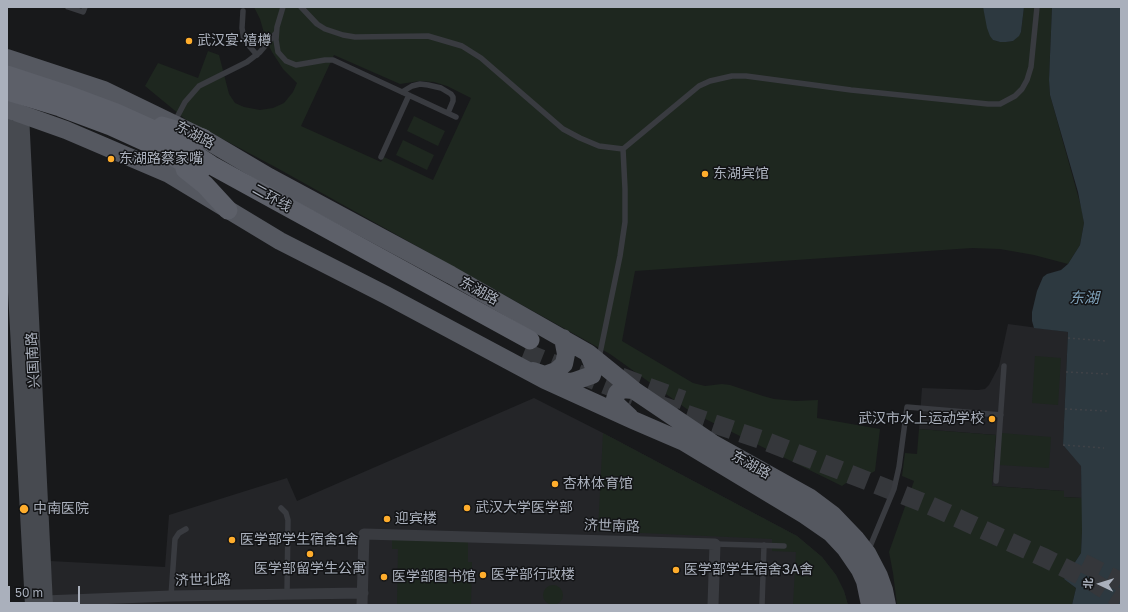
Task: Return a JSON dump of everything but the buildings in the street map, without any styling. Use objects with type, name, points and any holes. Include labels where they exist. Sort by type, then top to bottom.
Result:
[{"type":"highway","name":"二环线","points":[[7,75],[116,113],[167,136],[211,165],[525,353]]},
{"type":"highway","name":"二环线","points":[[7,90],[60,107],[111,126],[156,146],[525,353]]},
{"type":"highway","points":[[116,113],[203,138]]},
{"type":"highway","points":[[156,146],[205,185],[228,210]]},
{"type":"main road","name":"东湖路","points":[[7,58],[104,90],[203,138],[282,184],[563,338],[597,365],[712,443],[819,503],[843,525],[867,553],[879,576],[887,605]]},
{"type":"main road","name":"东湖路","points":[[14,112],[66,130],[169,174],[280,241],[386,295],[525,353],[545,380],[684,442],[831,533],[845,548],[860,570],[865,581],[870,605]]},
{"type":"main road","name":"兴国南路","points":[[14,112],[41,604]]},
{"type":"main road","name":"兴国南路","points":[[7,126],[41,604]]},
{"type":"main road","points":[[525,353],[545,375],[556,371],[564,364],[566,354],[563,338]]},
{"type":"main road","points":[[545,380],[572,382],[597,365]]},
{"type":"main road","points":[[597,365],[594,385],[600,397],[609,409]]},
{"type":"main road","points":[[633,390],[622,389],[617,393],[616,399],[616,404],[633,420]]},
{"type":"street","name":"济世南路","points":[[363,593],[364,534],[715,544]]},
{"type":"street","points":[[713,605],[715,544]]},
{"type":"street","name":"济世北路","points":[[41,604],[171,596],[363,593]]},
{"type":"street","points":[[362,605],[363,593]]},
{"type":"lane","points":[[68,7],[83,12],[84,7]]},
{"type":"lane","points":[[283,7],[276,33],[278,52],[283,59],[289,63],[296,64],[333,60],[456,117]]},
{"type":"lane","points":[[301,7],[317,24],[343,36],[375,37],[424,35],[443,39],[462,46],[482,58],[563,129],[599,146],[623,149],[699,86],[710,80],[732,76],[746,76],[851,90],[1000,104],[1015,96],[1022,89],[1027,80],[1031,66],[1037,7]]},
{"type":"lane","points":[[243,11],[242,28],[244,40],[257,55]]},
{"type":"lane","points":[[174,124],[185,102],[200,86],[240,66],[257,55],[276,33]]},
{"type":"lane","points":[[402,92],[412,86],[420,84],[441,88],[453,97],[448,113]]},
{"type":"lane","points":[[381,157],[409,95]]},
{"type":"lane","points":[[597,365],[620,256],[625,222],[623,149]]},
{"type":"lane","points":[[996,481],[1004,366]]},
{"type":"lane","points":[[867,553],[894,489],[899,467],[907,407],[1001,415]]},
{"type":"lane","points":[[281,508],[286,513],[288,520],[287,594]]},
{"type":"lane","points":[[171,596],[174,539],[179,533],[186,529]]},
{"type":"lane","points":[[715,544],[784,546]]},
{"type":"lane","points":[[762,605],[764,545]]},
{"type":"path","points":[[1068,338],[1106,341]]},
{"type":"path","points":[[1066,372],[1109,374]]},
{"type":"path","points":[[1065,409],[1107,411]]},
{"type":"path","points":[[1063,445],[1104,448]]},
{"type":"shaded area","name":"东湖宾馆","points":[[254,7],[983,7],[993,40],[1000,42],[1013,41],[1021,32],[1024,7],[1052,7],[1049,80],[1050,95],[1082,210],[1084,223],[1080,245],[1068,264],[1034,255],[1000,249],[972,248],[635,271],[622,341],[693,383],[705,386],[722,384],[730,385],[774,399],[796,401],[818,400],[817,418],[880,429],[875,471],[864,477],[853,478],[842,486],[691,412],[610,354],[277,168],[185,119],[145,86],[158,63],[198,78],[208,51],[219,55],[229,94],[235,103],[244,107],[260,110],[273,108],[284,103],[293,92],[297,83],[283,69],[272,52],[266,40],[260,19]],"holes":[[[334,55],[400,84],[420,81],[434,82],[447,86],[471,98],[433,180],[384,157],[381,162],[301,126]]]},
{"type":"shaded area","points":[[414,116],[445,131],[438,146],[407,131]]},
{"type":"shaded area","points":[[403,140],[434,155],[427,170],[396,155]]},
{"type":"shaded area","name":"武汉市水上运动学校","points":[[1008,324],[1068,332],[1063,445],[1081,465],[1082,498],[1064,497],[1064,491],[992,486],[996,435],[919,429],[922,388],[978,390],[985,389],[989,385],[999,366]]},
{"type":"shaded area","points":[[1035,356],[1061,358],[1058,405],[1032,403]]},
{"type":"shaded area","name":"武汉大学医学部","points":[[534,398],[797,536],[822,557],[836,575],[844,591],[848,605],[53,605],[50,561],[165,567],[169,515],[287,478],[297,501]]},
{"type":"shaded area","points":[[919,429],[996,435],[992,486],[1064,491],[1064,497],[1082,498],[1081,553],[1064,579],[1076,588],[1072,605],[897,605],[889,552],[914,481],[902,476],[905,453],[917,454]]},
{"type":"shaded area","points":[[603,433],[797,536],[822,557],[836,575],[844,591],[848,605],[793,605],[796,552],[772,551],[772,539],[598,531]]},
{"type":"shaded area","points":[[1001,433],[1051,437],[1049,468],[999,465]]},
{"type":"shaded area","points":[[392,539],[468,541],[468,562],[472,562],[471,605],[397,605],[398,549],[392,549]]},
{"type":"shaded area","points":[[553,585],[560,588],[563,595],[560,602],[553,605],[546,602],[543,595],[546,588]]},
{"type":"water","points":[[983,7],[1024,7],[1021,32],[1019,36],[1013,41],[1000,42],[993,40],[987,28]]},
{"type":"water","name":"东湖","points":[[1052,7],[1121,7],[1121,605],[1072,605],[1076,588],[1064,579],[1081,553],[1082,531],[1081,466],[1063,445],[1068,332],[1034,328],[1032,321],[1032,312],[1037,291],[1043,277],[1047,274],[1061,270],[1068,264],[1080,245],[1084,223],[1078,192],[1050,95],[1049,80]]},
{"type":"tunnel","points":[[524,352],[634,396]]},
{"type":"tunnel","points":[[621,377],[683,400]]},
{"type":"tunnel","points":[[659,405],[765,441],[929,505],[1045,558],[1093,582],[1121,600]]},
{"type":"tunnel","points":[[1083,563],[1121,582]]},
{"type":"place","name":"武汉宴·禧樽","points":[[189,41]]},
{"type":"place","name":"东湖路蔡家嘴","points":[[111,159]]},
{"type":"place","name":"东湖宾馆","points":[[705,174]]},
{"type":"place","name":"武汉市水上运动学校","points":[[992,419]]},
{"type":"place","name":"杏林体育馆","points":[[555,484]]},
{"type":"place","name":"武汉大学医学部","points":[[467,508]]},
{"type":"place","name":"中南医院","points":[[24,509]]},
{"type":"place","name":"迎宾楼","points":[[387,519]]},
{"type":"place","name":"医学部学生宿舍1舍","points":[[232,540]]},
{"type":"place","name":"医学部留学生公寓","points":[[310,554]]},
{"type":"place","name":"医学部学生宿舍3A舍","points":[[676,570]]},
{"type":"place","name":"医学部行政楼","points":[[483,575]]},
{"type":"place","name":"医学部图书馆","points":[[384,577]]}]
